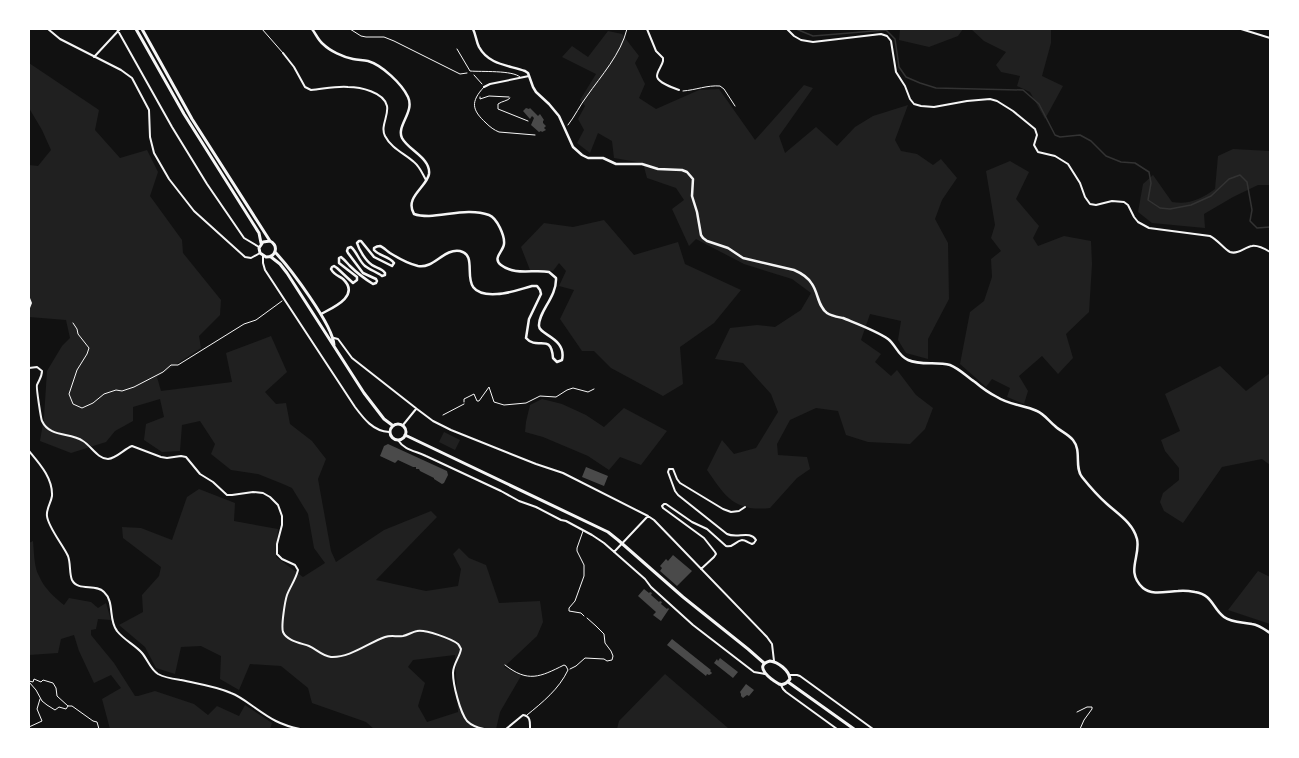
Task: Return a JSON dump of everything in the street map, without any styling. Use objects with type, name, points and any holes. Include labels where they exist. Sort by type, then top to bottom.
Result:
[{"type":"main road","points":[[136,29],[188,120],[259,233],[261,243],[259,248],[260,253],[263,256],[271,256],[276,252]]},
{"type":"main road","points":[[142,29],[192,119],[270,241],[276,246],[276,252],[290,269],[320,314],[334,338],[334,345]]},
{"type":"main road","points":[[261,243],[270,241]]},
{"type":"main road","points":[[271,256],[287,273],[364,393],[384,419],[392,425],[403,425],[406,429],[403,438],[398,440],[394,439],[390,432],[392,425]]},
{"type":"main road","points":[[405,435],[608,532],[623,543],[678,592],[764,663]]},
{"type":"main road","points":[[774,661],[786,670],[790,675],[788,682],[782,685],[765,674],[763,666],[764,663],[774,661]]},
{"type":"main road","points":[[788,682],[854,729]]},
{"type":"street","points":[[48,29],[60,39],[121,70],[132,78],[149,110],[150,137],[154,153],[169,179],[194,211],[245,257],[251,258],[260,253]]},
{"type":"street","points":[[312,29],[323,44],[330,50],[352,59],[368,61],[376,64],[391,75],[409,98],[410,106],[401,131],[401,136],[406,144],[423,159],[429,170],[429,176],[414,197],[411,207],[414,214],[418,216],[444,215],[473,211],[490,216],[498,223],[504,239],[504,243],[497,257],[498,262],[501,265],[517,271],[549,272],[556,278],[556,285],[550,301],[540,318],[539,328],[555,339],[563,356],[562,360],[557,362],[554,360],[550,345],[546,343],[532,342],[526,338],[529,319],[541,294],[537,286],[503,294],[479,293],[471,284],[470,263],[465,253],[461,251],[450,252],[432,263],[423,266],[411,263],[392,254],[380,246],[374,248],[376,253],[392,260],[394,264],[390,266],[374,257],[364,242],[359,241],[357,243],[358,246],[366,259],[370,264],[383,270],[385,275],[382,276],[365,266],[360,261],[354,249],[351,247],[348,248],[346,251],[360,269],[377,281],[373,284],[368,281],[344,259],[341,257],[339,258],[339,263],[356,277],[357,280],[353,283],[337,268],[334,266],[332,267],[332,272],[343,279],[347,284],[349,293],[339,304],[320,314]]},
{"type":"street","points":[[473,29],[478,46],[488,58],[499,64],[525,71],[529,76],[536,92],[555,110],[573,147],[577,151],[588,158],[603,158],[616,164],[642,164],[687,172],[693,179],[692,196],[697,212],[701,235],[707,241],[728,248],[743,258],[794,270],[800,273],[812,284],[823,309],[828,313],[888,338],[899,354],[908,360],[952,366],[999,398],[1009,403],[1043,414],[1054,426],[1072,439],[1076,444],[1078,450],[1078,468],[1081,475],[1099,496],[1131,527],[1138,545],[1134,562],[1135,577],[1144,589],[1148,592],[1164,593],[1180,590],[1196,592],[1204,595],[1212,602],[1216,610],[1225,618],[1237,622],[1254,624],[1270,633]]},
{"type":"street","points":[[647,29],[656,51],[664,61],[659,70],[657,76],[658,79],[661,82],[679,90]]},
{"type":"street","points":[[787,29],[801,40],[813,42],[881,34],[886,36],[891,41],[896,72],[914,104],[934,107],[967,101],[990,99],[997,101],[1014,111],[1035,130],[1037,135],[1034,145],[1038,152],[1055,156],[1068,164],[1080,183],[1085,198],[1090,204],[1096,205],[1117,200],[1128,205],[1134,218],[1148,228],[1210,236],[1217,239],[1229,251],[1233,252],[1239,252],[1254,246],[1270,252]]},
{"type":"street","points":[[1241,29],[1270,38]]},
{"type":"street","points":[[94,57],[118,30],[172,127],[207,184],[244,238],[259,248]]},
{"type":"street","points":[[283,53],[294,67],[305,87],[308,89],[349,87],[375,93],[380,96],[387,104],[383,130],[385,135],[394,147],[419,167],[426,180]]},
{"type":"street","points":[[484,87],[490,84],[529,76]]},
{"type":"street","points":[[263,256],[265,270],[364,420],[378,430],[390,432]]},
{"type":"street","points":[[29,298],[31,303],[29,308]]},
{"type":"street","points":[[334,338],[338,339],[352,358],[416,409],[434,421],[451,430],[536,464],[563,473],[654,520],[768,637],[772,644],[774,661]]},
{"type":"street","points":[[29,368],[37,367],[42,371],[42,375],[36,386],[36,392],[42,420],[45,425],[57,434],[84,441],[104,458],[109,459],[132,446],[160,457],[186,457],[200,474],[213,482],[227,495],[253,492],[270,497],[278,505],[282,516],[282,525],[277,544],[277,554],[282,559],[295,566],[298,570],[296,578],[287,596],[282,625],[283,632],[290,639],[311,647],[330,657],[339,656],[363,648],[385,637],[404,636],[418,631],[423,631],[452,641],[461,649],[453,672],[456,690],[463,713],[467,721],[472,725],[484,729]]},
{"type":"street","points":[[403,425],[416,409]]},
{"type":"street","points":[[398,440],[408,450],[414,450],[501,491],[519,502],[536,507],[584,530],[604,543],[645,579],[651,587],[693,626],[756,673],[765,674]]},
{"type":"street","points":[[29,451],[43,468],[48,477],[52,496],[47,515],[48,520],[70,561],[71,579],[75,584],[101,590],[105,593],[110,599],[114,624],[117,631],[142,652],[152,669],[162,676],[233,693],[284,726],[300,729]]},
{"type":"street","points":[[701,569],[714,557],[716,554],[715,552],[704,538],[663,508],[662,506],[664,504],[692,522],[707,529],[726,546],[733,546],[740,540],[752,544],[756,540],[750,535],[731,536],[727,534],[682,499],[675,491],[668,472],[669,469],[673,469],[680,483],[723,509],[736,512],[745,507]]},
{"type":"street","points":[[614,552],[648,516]]},
{"type":"street","points":[[790,675],[800,676],[873,729]]},
{"type":"street","points":[[782,685],[786,692],[837,729]]},
{"type":"street","points":[[506,729],[523,715],[530,721],[530,729]]},
{"type":"lane","points":[[262,29],[283,53]]},
{"type":"lane","points":[[457,49],[470,71],[511,73],[518,75],[521,78]]},
{"type":"lane","points":[[484,87],[480,91],[474,104],[476,114],[494,130],[499,132],[535,135]]},
{"type":"lane","points":[[443,415],[464,404]]},
{"type":"lane","points":[[584,530],[577,551],[584,565],[584,576],[575,601],[569,608],[569,611],[581,613],[584,616]]},
{"type":"lane","points":[[505,665],[514,672],[527,676],[541,676],[564,665],[568,670],[548,697],[526,716]]},
{"type":"lane","points":[[1077,712],[1087,707],[1092,708],[1080,729]]},
{"type":"path","points":[[350,29],[362,36],[384,37],[394,41],[460,74],[470,71],[481,81],[484,87]]},
{"type":"path","points":[[565,130],[586,96],[596,85],[619,50],[626,35],[627,29]]},
{"type":"path","points":[[679,90],[720,86],[724,89],[735,106]]},
{"type":"path","points":[[480,91],[480,99],[489,96],[510,98],[498,104],[498,109],[528,121]]},
{"type":"path","points":[[73,323],[78,334],[89,348],[78,370],[69,394],[73,404],[82,408],[93,404],[104,394],[134,387],[163,372],[170,365],[178,365],[244,324],[256,320],[284,300]]},
{"type":"path","points":[[464,404],[464,399],[474,394],[477,401],[479,401],[490,387],[494,402],[504,405],[526,403],[540,396],[556,397],[566,390],[573,388],[588,392],[594,389]]},
{"type":"path","points":[[568,670],[576,666],[585,658],[604,659],[607,661],[612,660],[613,656],[605,643],[604,634],[584,616]]},
{"type":"path","points":[[68,706],[66,709],[59,707],[55,710],[47,705],[40,698],[29,681],[33,682],[34,679],[41,682],[43,680],[53,682],[56,688],[57,696],[68,706],[72,706],[93,721],[97,722],[99,729]]},
{"type":"path","points":[[29,727],[42,721],[37,709],[40,698]]},
{"type":"shaded area","points":[[900,29],[963,29],[958,36],[929,47],[899,40]]},
{"type":"shaded area","points":[[971,29],[1051,29],[1051,43],[1042,76],[1063,86],[1045,119],[1030,92],[1017,86],[1020,76],[1001,72],[996,65],[1006,52],[984,41]]},
{"type":"shaded area","points":[[608,31],[622,34],[639,56],[635,63],[645,84],[639,98],[656,109],[699,90],[719,89],[755,140],[804,85],[813,88],[779,136],[785,153],[816,127],[837,146],[855,127],[873,116],[908,105],[895,140],[901,151],[917,154],[933,165],[941,159],[957,178],[942,200],[935,219],[948,243],[949,299],[928,339],[928,359],[906,353],[898,340],[901,321],[870,314],[861,340],[881,354],[875,362],[891,376],[897,370],[916,395],[933,408],[925,429],[910,444],[868,442],[846,435],[838,411],[816,408],[790,420],[777,444],[778,455],[807,457],[810,469],[797,478],[770,508],[758,509],[739,505],[725,495],[719,487],[707,470],[722,440],[734,454],[756,448],[778,412],[771,394],[743,363],[715,359],[730,328],[757,325],[775,327],[801,310],[811,293],[792,279],[744,264],[696,239],[689,246],[672,209],[684,200],[676,188],[647,178],[643,163],[614,158],[612,141],[598,133],[590,153],[577,143],[584,130],[578,119],[585,106],[580,100],[596,74],[562,57],[572,46],[588,57]]},
{"type":"shaded area","points":[[29,63],[99,110],[95,130],[120,158],[147,150],[158,172],[150,196],[182,240],[183,253],[221,300],[220,315],[199,336],[201,348],[157,377],[161,391],[232,382],[226,353],[271,336],[287,372],[265,392],[276,404],[286,403],[290,424],[312,441],[326,459],[318,479],[331,551],[336,562],[384,530],[431,511],[437,517],[376,580],[426,591],[458,586],[461,569],[453,554],[459,548],[469,558],[486,565],[499,603],[540,601],[543,622],[537,636],[504,667],[521,676],[500,712],[496,729],[374,729],[366,722],[312,703],[308,688],[281,666],[250,664],[239,690],[220,679],[221,656],[201,646],[181,647],[175,674],[156,668],[145,647],[119,625],[143,612],[142,595],[159,576],[161,567],[123,538],[122,527],[141,528],[172,540],[187,497],[199,489],[235,503],[234,521],[278,529],[276,557],[303,577],[325,563],[314,548],[308,514],[292,488],[258,474],[231,470],[211,454],[215,444],[200,421],[182,425],[180,451],[162,452],[144,440],[146,424],[164,417],[160,399],[133,407],[133,421],[115,431],[106,442],[71,453],[40,441],[44,417],[47,371],[62,346],[70,338],[66,320],[29,317],[29,165],[38,166],[51,150],[42,130],[29,108]],"holes":[[[455,655],[458,712],[427,722],[418,706],[425,683],[408,667],[413,660]]]},
{"type":"shaded area","points":[[1233,149],[1270,151],[1270,185],[1258,185],[1233,197],[1204,214],[1205,228],[1152,223],[1138,212],[1143,184],[1153,175],[1172,202],[1189,202],[1210,193],[1215,189],[1218,156]]},
{"type":"shaded area","points":[[1010,161],[1029,172],[1016,199],[1039,226],[1033,238],[1038,246],[1064,236],[1091,241],[1092,264],[1089,312],[1066,334],[1073,358],[1058,374],[1042,356],[1019,376],[1028,391],[1024,404],[1007,397],[1010,388],[992,379],[986,387],[960,364],[970,312],[984,301],[992,277],[991,259],[1001,251],[991,238],[995,225],[986,171]]},
{"type":"shaded area","points":[[604,220],[634,255],[678,242],[685,264],[741,290],[714,323],[680,347],[683,384],[663,396],[611,368],[594,351],[582,351],[560,319],[574,290],[559,286],[566,271],[559,263],[553,271],[530,270],[521,247],[544,223],[573,227]]},
{"type":"shaded area","points":[[1220,366],[1246,391],[1270,373],[1270,465],[1262,459],[1222,467],[1183,523],[1164,511],[1160,502],[1163,493],[1179,480],[1179,468],[1165,451],[1161,440],[1180,431],[1165,394]]},
{"type":"shaded area","points":[[542,399],[562,404],[586,415],[604,427],[624,408],[667,431],[641,465],[620,457],[609,470],[588,456],[543,437],[525,432],[530,405]]},
{"type":"shaded area","points":[[444,432],[460,440],[455,450],[439,442]]},
{"type":"shaded area","points":[[33,541],[34,559],[37,573],[46,588],[60,602],[64,605],[69,598],[91,602],[98,608],[106,603],[111,620],[98,619],[96,629],[91,630],[91,635],[114,663],[135,696],[155,691],[194,704],[208,715],[217,706],[239,716],[245,705],[272,723],[270,729],[110,729],[102,699],[121,688],[111,675],[94,683],[79,651],[74,635],[61,639],[58,653],[29,655],[29,543]]},
{"type":"shaded area","points":[[1258,571],[1270,577],[1270,624],[1228,610]]},
{"type":"shaded area","points":[[665,674],[729,729],[617,729],[619,721]]},
{"type":"building","points":[[526,108],[530,108],[538,116],[540,114],[544,120],[543,123],[546,126],[544,128],[546,130],[539,132],[531,125],[534,118],[532,116],[530,119],[523,111]]},
{"type":"building","points":[[388,444],[447,471],[448,475],[444,483],[442,484],[419,469],[416,469],[416,467],[398,460],[395,463],[380,456],[384,446]]},
{"type":"building","points":[[586,467],[608,476],[604,486],[582,477]]},
{"type":"building","points":[[673,555],[692,571],[677,586],[660,571],[662,568],[660,566],[666,559],[668,561]]},
{"type":"building","points":[[644,589],[649,593],[652,593],[651,595],[659,602],[662,602],[661,604],[667,609],[669,609],[661,621],[653,615],[656,612],[638,596]]},
{"type":"building","points":[[672,639],[711,670],[710,671],[712,673],[709,675],[707,674],[706,676],[667,645]]},
{"type":"building","points":[[720,658],[738,672],[733,678],[714,663]]},
{"type":"building","points":[[746,684],[754,690],[749,696],[747,695],[743,698],[740,692]]},
{"type":"waterway","points":[[796,29],[813,36],[886,30],[895,39],[899,67],[906,77],[936,88],[1023,90],[1039,104],[1055,135],[1060,137],[1080,135],[1091,141],[1106,156],[1121,162],[1135,163],[1149,172],[1151,183],[1148,200],[1160,208],[1170,209],[1191,205],[1211,196],[1229,179],[1240,175],[1247,182],[1252,210],[1250,221],[1257,228],[1270,227]]}]
